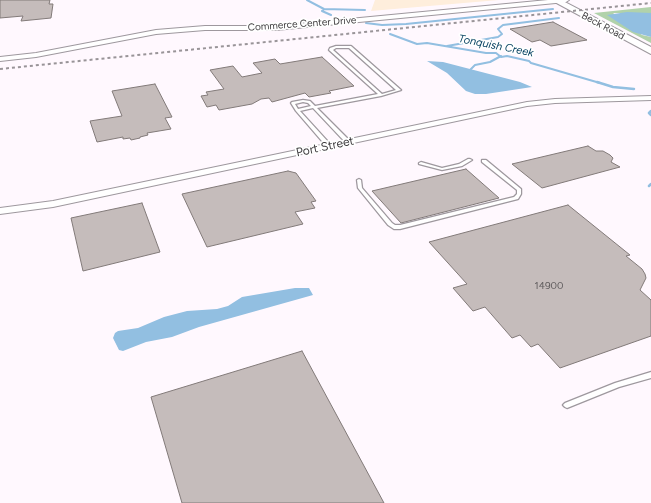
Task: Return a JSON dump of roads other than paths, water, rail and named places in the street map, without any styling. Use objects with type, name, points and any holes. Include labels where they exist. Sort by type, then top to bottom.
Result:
[{"type":"main road","name":"Beck Road","points":[[560,0],[651,51]]},
{"type":"street","name":"Commerce Center Drive","points":[[0,59],[36,55],[156,32],[205,28],[276,28],[528,0]]},
{"type":"street","name":"Commerce Center Drive","points":[[0,54],[45,49],[148,30],[203,25],[275,24],[369,18],[560,0]]},
{"type":"street","name":"Port Street","points":[[0,211],[53,204],[527,104],[555,101],[651,98]]},
{"type":"lane","points":[[297,110],[381,95],[400,90],[350,47],[330,49],[381,95]]},
{"type":"lane","points":[[329,146],[293,104],[298,102],[309,102],[348,142]]},
{"type":"lane","points":[[421,163],[442,169],[460,165],[470,160]]},
{"type":"lane","points":[[359,180],[360,188],[390,224],[394,227],[400,227],[516,198],[519,194],[519,190],[484,161]]},
{"type":"lane","points":[[567,405],[616,385],[651,375]]},
{"type":"water","points":[[627,12],[651,13],[651,37],[633,32],[607,15]]},
{"type":"water","points":[[427,61],[443,62],[520,82],[532,87],[486,94],[475,94],[466,91],[447,73]]},
{"type":"water","points":[[295,288],[309,288],[313,295],[199,327],[172,337],[146,342],[123,351],[119,350],[113,338],[115,333],[118,331],[138,328],[164,317],[187,311],[217,309],[228,306],[242,297]]},
{"type":"waterway","name":"Tonquish Creek","points":[[307,0],[324,9]]},
{"type":"waterway","points":[[324,9],[365,10]]},
{"type":"waterway","name":"Tonquish Creek","points":[[324,9],[322,11],[331,15]]},
{"type":"waterway","points":[[366,23],[382,25],[406,24],[553,9]]},
{"type":"waterway","points":[[447,46],[498,37],[502,34],[498,29],[503,25],[559,18]]},
{"type":"waterway","name":"Tonquish Creek","points":[[390,34],[417,44],[427,43],[486,53],[496,53],[500,56]]},
{"type":"waterway","points":[[470,72],[469,71],[475,65],[490,62],[500,56]]},
{"type":"waterway","name":"Tonquish Creek","points":[[500,56],[507,56],[529,61],[531,63],[600,83]]},
{"type":"waterway","points":[[597,82],[613,87],[634,89]]},
{"type":"waterway","points":[[651,111],[649,113],[651,115]]},
{"type":"railway","points":[[0,69],[651,3]]}]
